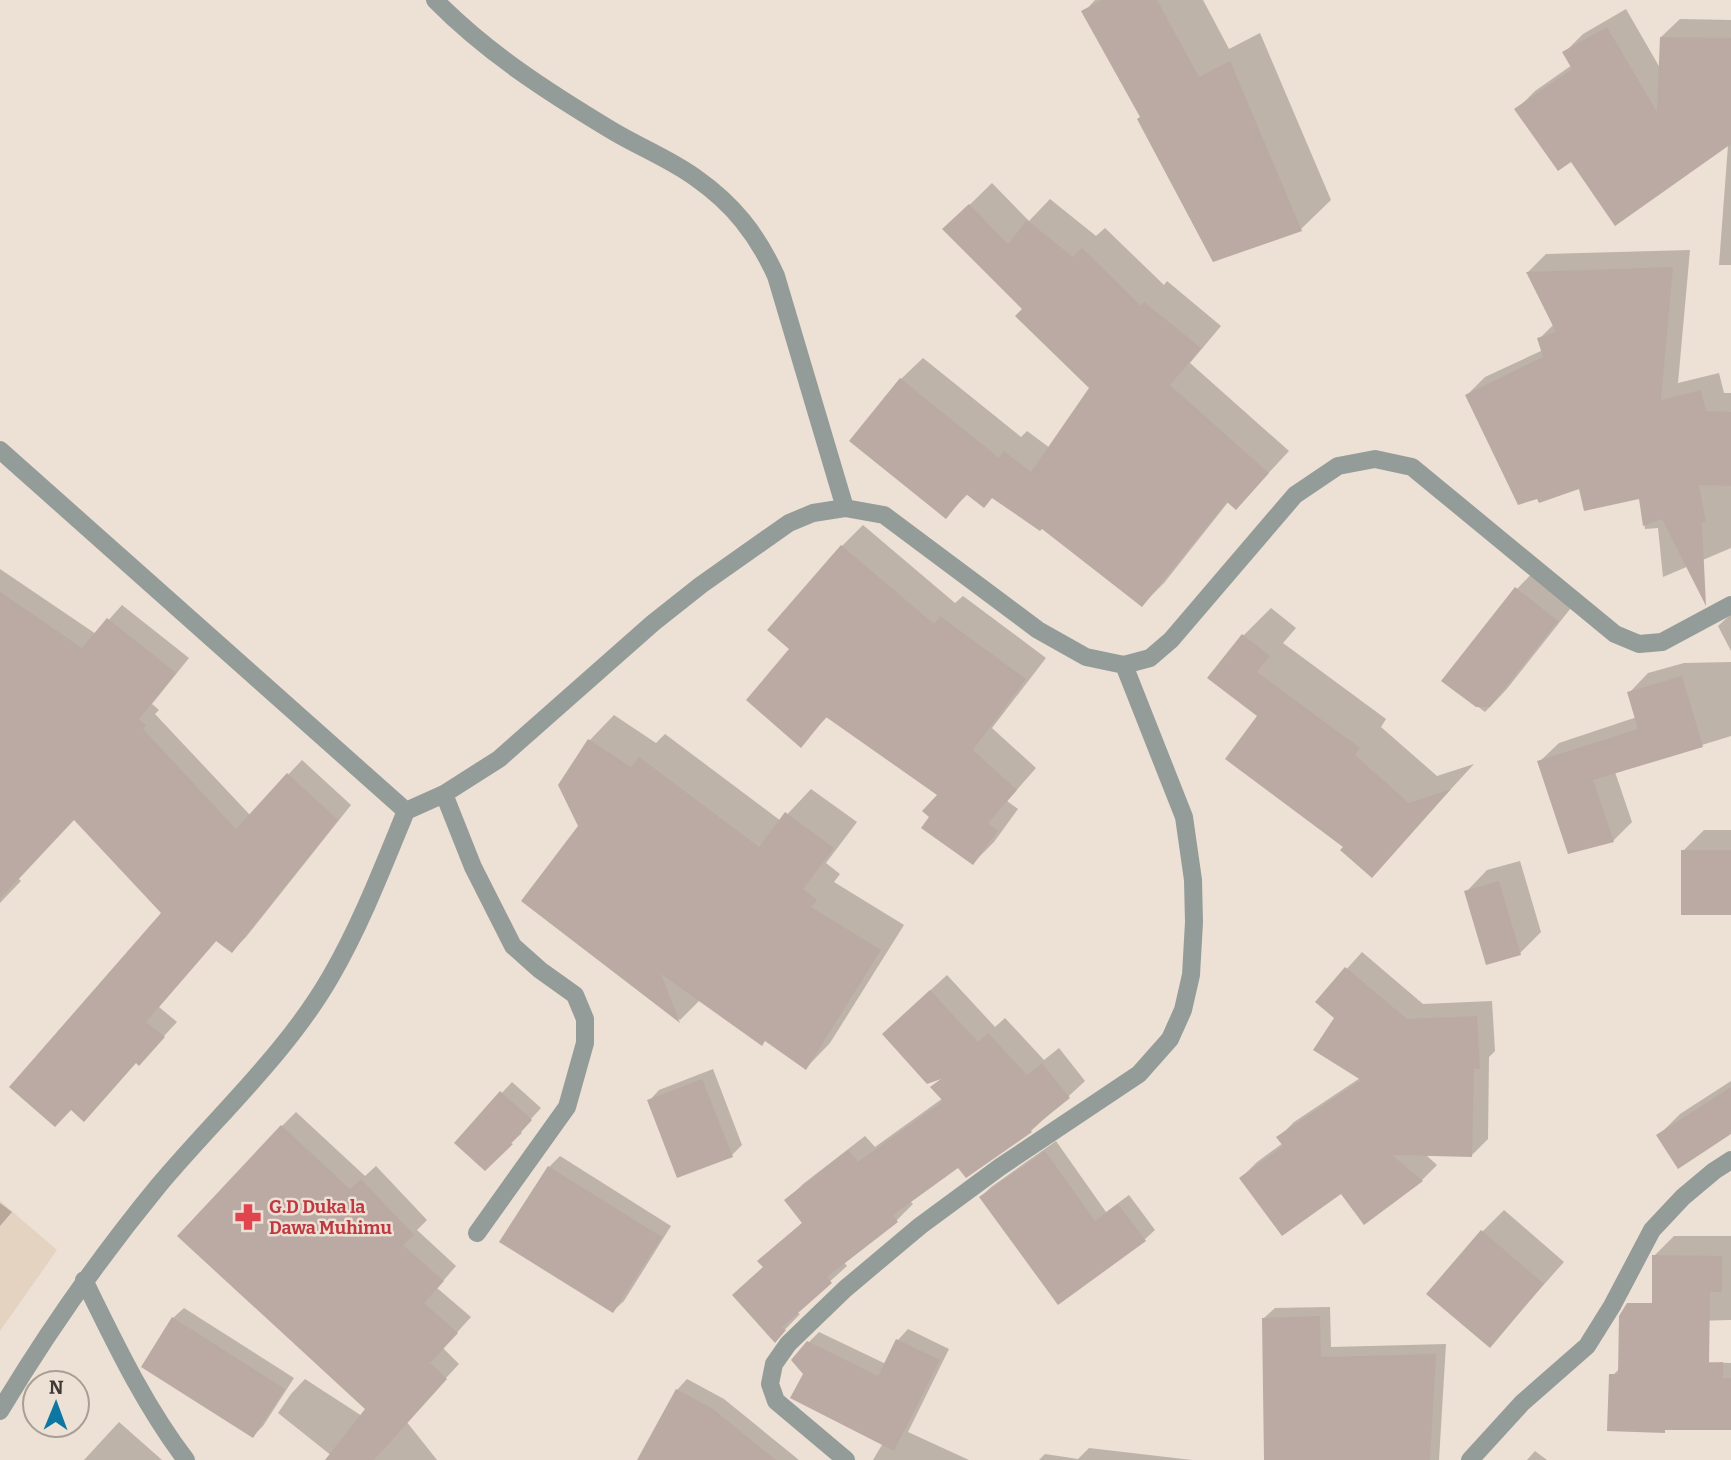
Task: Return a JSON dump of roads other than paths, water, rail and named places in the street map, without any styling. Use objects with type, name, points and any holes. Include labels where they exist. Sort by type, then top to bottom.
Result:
[{"type":"street","points":[[435,0],[460,25],[510,66],[614,132],[694,176],[742,219],[761,244],[776,276],[845,508]]},
{"type":"street","points":[[0,450],[406,811]]},
{"type":"street","points":[[0,1411],[84,1280],[160,1184],[292,1032],[331,977],[365,909],[406,811],[444,794],[499,759],[653,623],[789,523],[813,513],[845,508],[884,515],[1038,629],[1086,657],[1124,665],[1150,658],[1171,640],[1294,495],[1338,466],[1375,459],[1412,467],[1615,634],[1639,644],[1662,642],[1731,605]]},
{"type":"street","points":[[846,1460],[776,1401],[770,1384],[775,1364],[788,1344],[845,1289],[920,1226],[1000,1167],[1139,1074],[1170,1039],[1183,1010],[1191,975],[1194,922],[1193,880],[1184,817],[1124,665]]},
{"type":"street","points":[[444,794],[473,867],[513,946],[575,995],[585,1019],[584,1043],[567,1107],[477,1233]]},
{"type":"street","points":[[1470,1460],[1522,1403],[1587,1346],[1612,1306],[1652,1230],[1682,1198],[1731,1160]]},
{"type":"street","points":[[84,1280],[122,1358],[186,1460]]},
{"type":"place","name":"G.D Duka la Dawa Muhimu","points":[[248,1217]]}]
